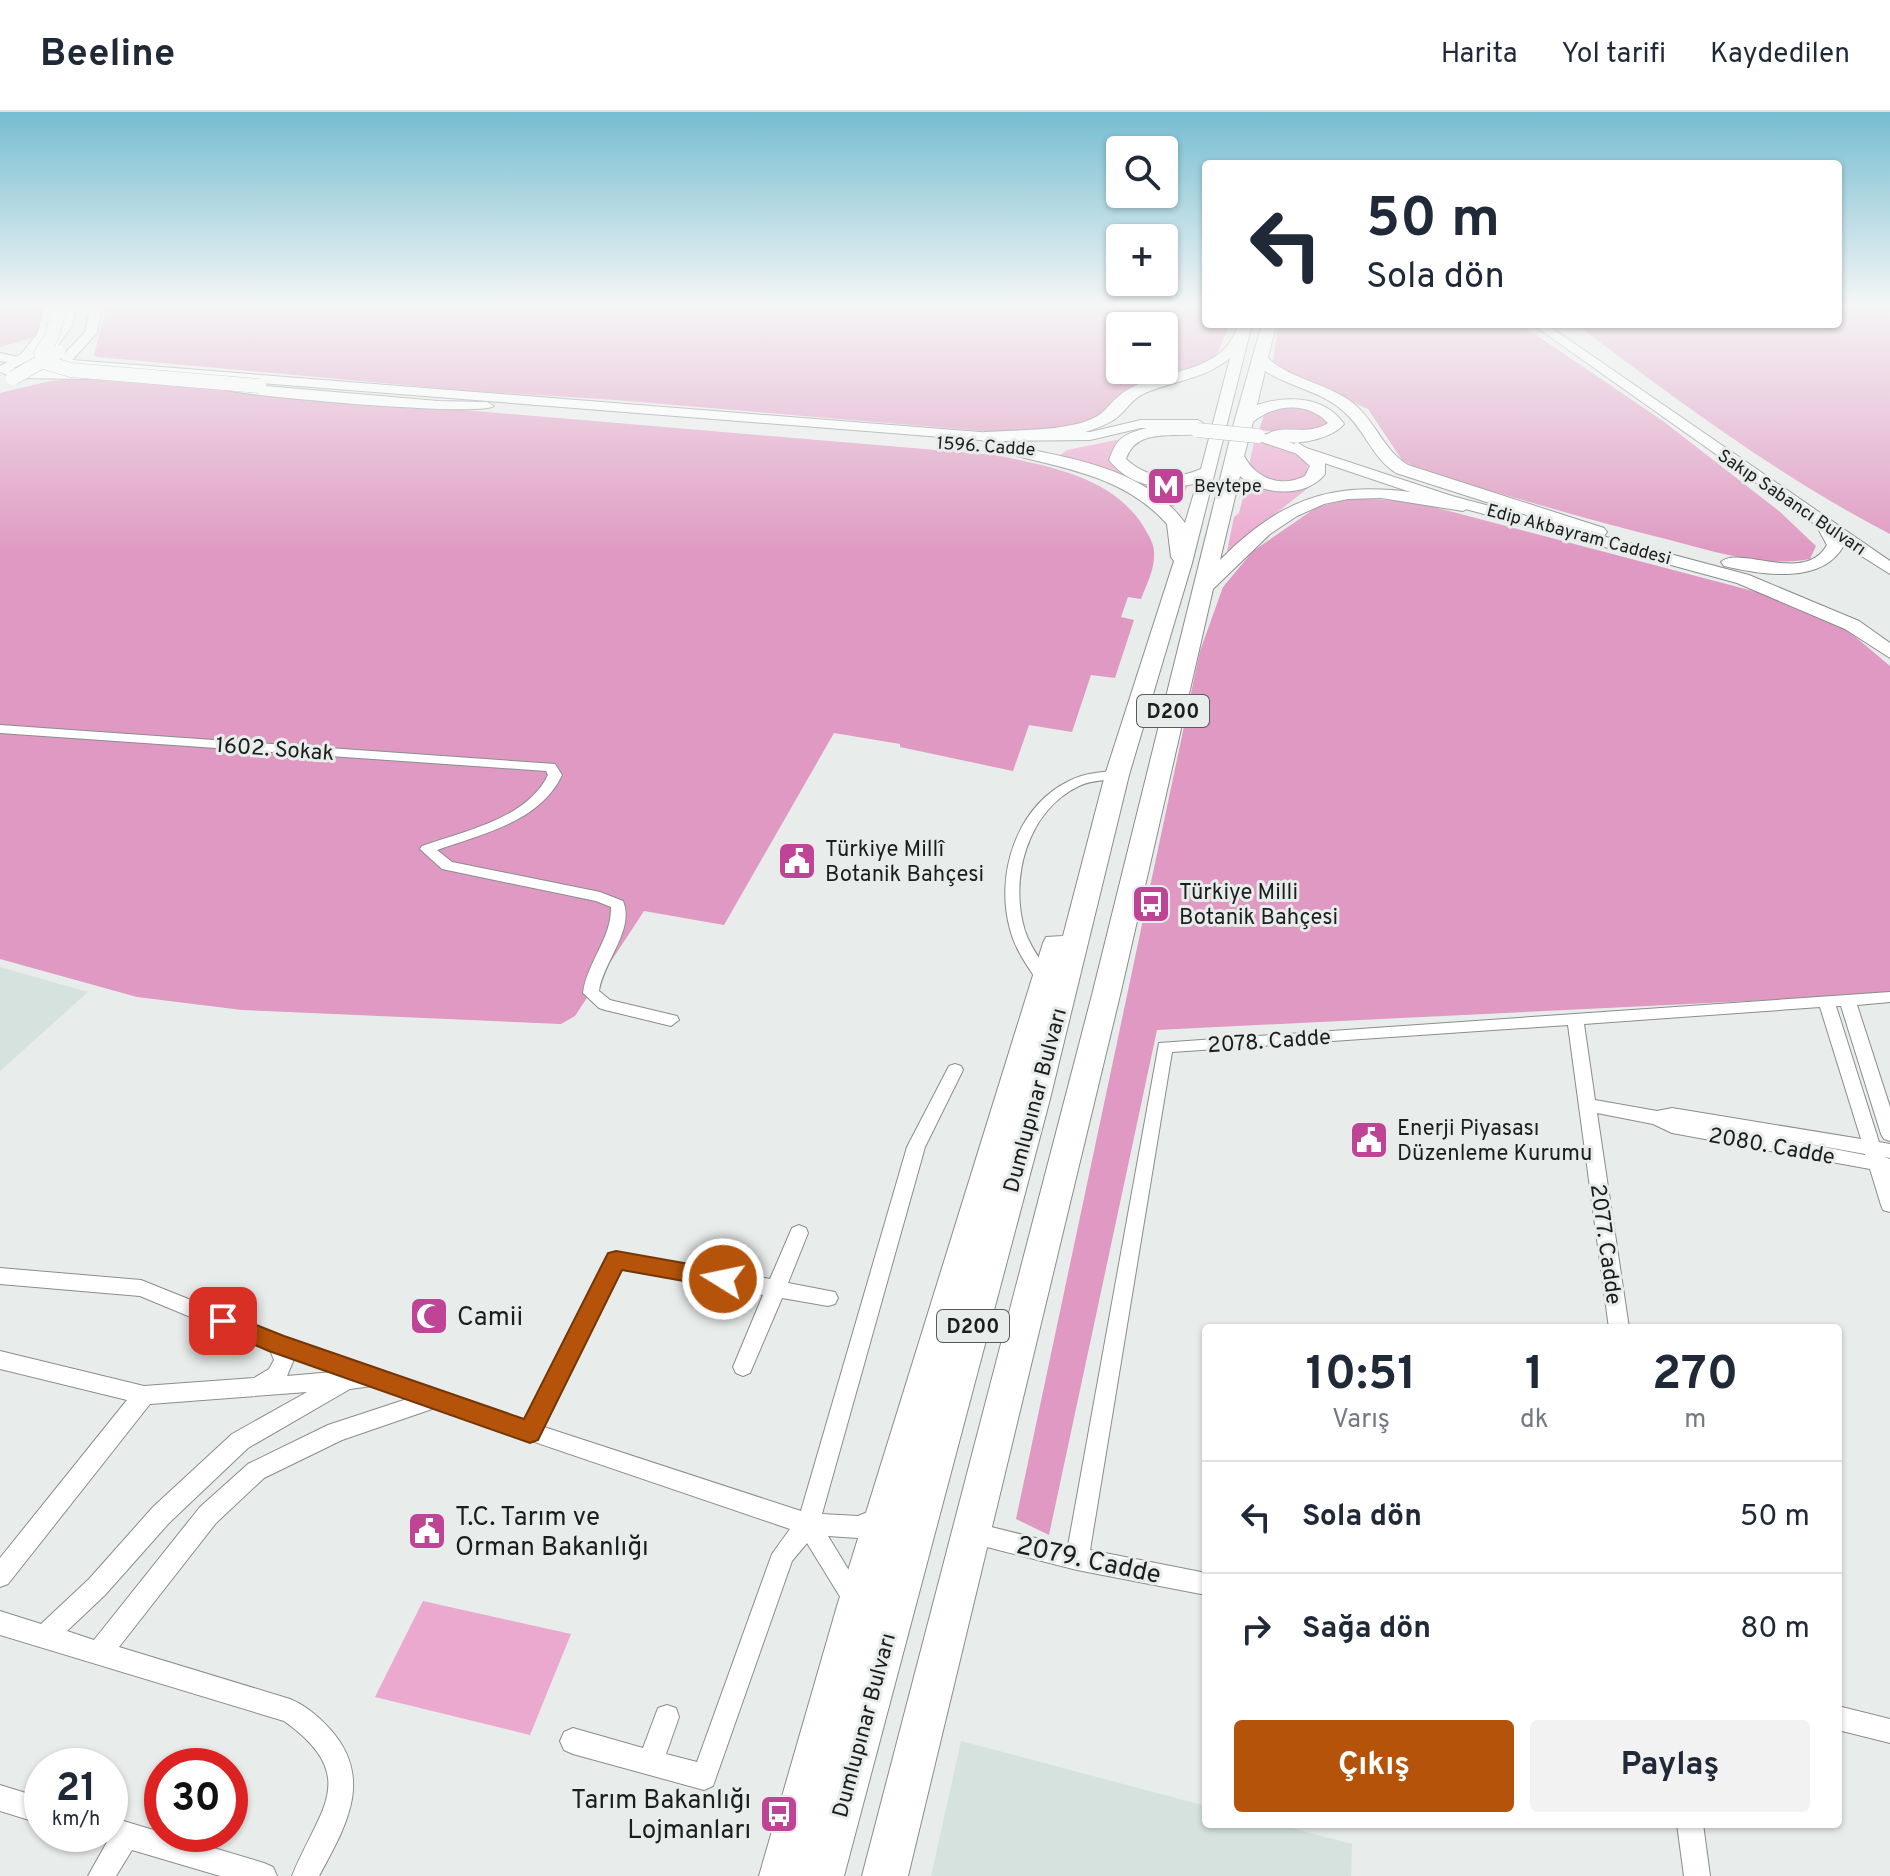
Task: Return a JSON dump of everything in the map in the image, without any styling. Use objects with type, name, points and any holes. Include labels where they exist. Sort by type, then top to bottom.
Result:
[{"type":"highway","points":[[985,437],[1060,431],[1096,422],[1113,414],[1122,400],[1143,388]]},
{"type":"highway","points":[[1158,388],[1131,402],[1135,411],[1144,417],[1177,423]]},
{"type":"highway","points":[[1193,388],[1206,390],[1224,412]]},
{"type":"highway","name":"Dumlupınar Bulvarı","points":[[821,1876],[1035,1099],[1117,775],[1183,563],[1230,388]]},
{"type":"highway","name":"Dumlupınar Bulvarı","points":[[885,1876],[1107,991],[1252,388]]},
{"type":"highway","points":[[1308,388],[1348,406],[1379,452],[1402,469],[1598,532]]},
{"type":"highway","points":[[1242,423],[1254,412],[1276,404],[1309,406],[1328,413],[1336,420],[1334,427],[1324,434],[1303,437],[1264,434]]},
{"type":"highway","points":[[1198,427],[1139,435],[1125,442],[1117,460],[1136,474],[1159,483],[1187,482],[1207,472]]},
{"type":"highway","points":[[1023,445],[1097,472],[1144,495],[1176,523],[1183,563]]},
{"type":"highway","points":[[1235,454],[1251,478],[1292,486],[1314,480],[1319,472],[1319,465],[1297,447]]},
{"type":"highway","points":[[1203,589],[1221,569],[1288,512],[1301,504],[1336,494],[1381,492],[1414,496],[1517,519]]},
{"type":"highway","points":[[782,1876],[884,1516],[1097,804],[1107,783],[1117,775]]},
{"type":"main road","name":"1596. Cadde","points":[[275,388],[438,405],[487,406]]},
{"type":"main road","name":"1596. Cadde","points":[[279,388],[1023,445],[1090,436],[1135,425],[1177,423],[1198,427]]},
{"type":"main road","name":"1596. Cadde","points":[[382,388],[985,437],[1045,450],[1147,430],[1198,427]]},
{"type":"main road","name":"Sakıp Sabancı Bulvarı","points":[[1630,388],[1890,569]]},
{"type":"main road","name":"Sakıp Sabancı Bulvarı","points":[[1648,388],[1858,527]]},
{"type":"main road","points":[[1198,427],[1264,434]]},
{"type":"main road","name":"Edip Akbayram Caddesi","points":[[1264,434],[1418,486],[1725,567],[1861,623],[1890,642]]},
{"type":"main road","name":"Edip Akbayram Caddesi","points":[[1264,434],[1409,488],[1669,557],[1759,585],[1852,625],[1890,652]]},
{"type":"main road","points":[[1648,545],[1754,566],[1798,567],[1823,561],[1835,551],[1834,538],[1824,524]]},
{"type":"street","name":"1602. Sokak","points":[[0,729],[550,767],[555,775],[552,785],[532,805],[427,849],[447,866],[600,897],[618,904],[614,934],[591,982],[591,993],[605,1004],[671,1020]]},
{"type":"street","points":[[1045,979],[1021,946],[1014,922],[1010,893],[1013,865],[1022,840],[1049,802],[1070,785],[1092,777],[1117,775]]},
{"type":"street","name":"2078. Cadde","points":[[1077,1559],[1165,1047],[1890,997]]},
{"type":"street","points":[[1847,999],[1890,1134]]},
{"type":"street","points":[[1826,1000],[1882,1157],[1890,1205]]},
{"type":"street","name":"2077. Cadde","points":[[1575,1018],[1618,1324]]},
{"type":"street","points":[[573,1741],[704,1777],[783,1554],[808,1524],[916,1147],[955,1070]]},
{"type":"street","name":"2080. Cadde","points":[[1588,1105],[1657,1118],[1672,1126],[1882,1157]]},
{"type":"street","points":[[743,1367],[799,1233]]},
{"type":"street","points":[[530,1432],[616,1260],[828,1298]]},
{"type":"street","points":[[0,1276],[141,1288],[277,1344],[808,1524],[858,1527],[884,1516]]},
{"type":"street","points":[[258,1387],[276,1375],[285,1361],[277,1344]]},
{"type":"street","points":[[0,1360],[144,1395],[376,1378]]},
{"type":"street","points":[[45,1636],[97,1587],[161,1515],[240,1441],[348,1380]]},
{"type":"street","points":[[0,1576],[144,1395]]},
{"type":"street","points":[[99,1653],[208,1515],[256,1471],[336,1432],[434,1399]]},
{"type":"street","points":[[808,1524],[858,1606]]},
{"type":"street","name":"2079. Cadde","points":[[971,1533],[1077,1559],[1202,1583]]},
{"type":"street","points":[[0,1623],[290,1711],[310,1725],[335,1757],[342,1784],[327,1834],[305,1876]]},
{"type":"street","points":[[650,1762],[667,1717]]},
{"type":"street","points":[[1842,1719],[1890,1731]]},
{"type":"street","points":[[0,1798],[24,1805]]},
{"type":"street","points":[[1691,1828],[1697,1876]]},
{"type":"street","points":[[128,1836],[264,1876]]},
{"type":"street","points":[[101,1876],[110,1852]]},
{"type":"shaded area","points":[[20,388],[208,388],[995,455],[1079,477],[1116,497],[1132,511],[1148,534],[1154,549],[1153,564],[1141,599],[1128,597],[1121,617],[1134,620],[1115,678],[1091,675],[1072,732],[1029,725],[1013,771],[900,747],[900,744],[834,733],[724,925],[644,911],[575,1016],[561,1024],[242,1010],[137,997],[0,959],[0,393]]},
{"type":"shaded area","points":[[441,388],[1141,388],[1098,419],[1059,430],[994,432]]},
{"type":"shaded area","points":[[1320,388],[1615,388],[1663,421],[1779,511],[1816,546],[1810,559],[1773,561],[1737,557],[1422,471],[1402,460],[1368,409]]},
{"type":"shaded area","points":[[1662,388],[1890,388],[1890,534],[1768,462]]},
{"type":"shaded area","points":[[1290,406],[1321,412],[1330,425],[1295,434],[1259,430],[1265,412]]},
{"type":"shaded area","points":[[1126,438],[1123,470],[1189,483],[1184,493],[1177,493],[1174,507],[1060,455],[1067,450]]},
{"type":"shaded area","points":[[1255,438],[1295,450],[1307,462],[1308,472],[1294,481],[1286,482],[1248,469]]},
{"type":"shaded area","points":[[1255,484],[1308,488],[1227,552],[1234,517],[1239,513],[1245,491],[1253,491]]},
{"type":"shaded area","points":[[1354,498],[1415,502],[1772,596],[1846,629],[1890,666],[1890,994],[1157,1030],[1049,1535],[1016,1519],[1200,651],[1223,587],[1253,551],[1317,507]]},
{"type":"shaded area","points":[[0,967],[88,992],[0,1071]]},
{"type":"shaded area","points":[[423,1601],[571,1634],[530,1735],[375,1697]]},
{"type":"shaded area","points":[[961,1741],[1202,1805],[1202,1828],[1291,1828],[1352,1844],[1351,1876],[931,1876]]},
{"type":"place","name":"Beytepe","points":[[1166,486]]},
{"type":"place","name":"Türkiye Millî Botanik Bahçesi","points":[[797,861]]},
{"type":"place","name":"Türkiye Milli Botanik Bahçesi","points":[[1151,904]]},
{"type":"place","name":"Enerji Piyasası Düzenleme Kurumu","points":[[1369,1140]]},
{"type":"place","name":"Camii","points":[[429,1316]]},
{"type":"place","name":"T.C. Tarım ve Orman Bakanlığı","points":[[427,1531]]},
{"type":"place","name":"Tarım Bakanlığı Lojmanları","points":[[779,1814]]},
{"type":"route","points":[[223,1321],[277,1344],[530,1432],[616,1260],[723,1279]]}]
